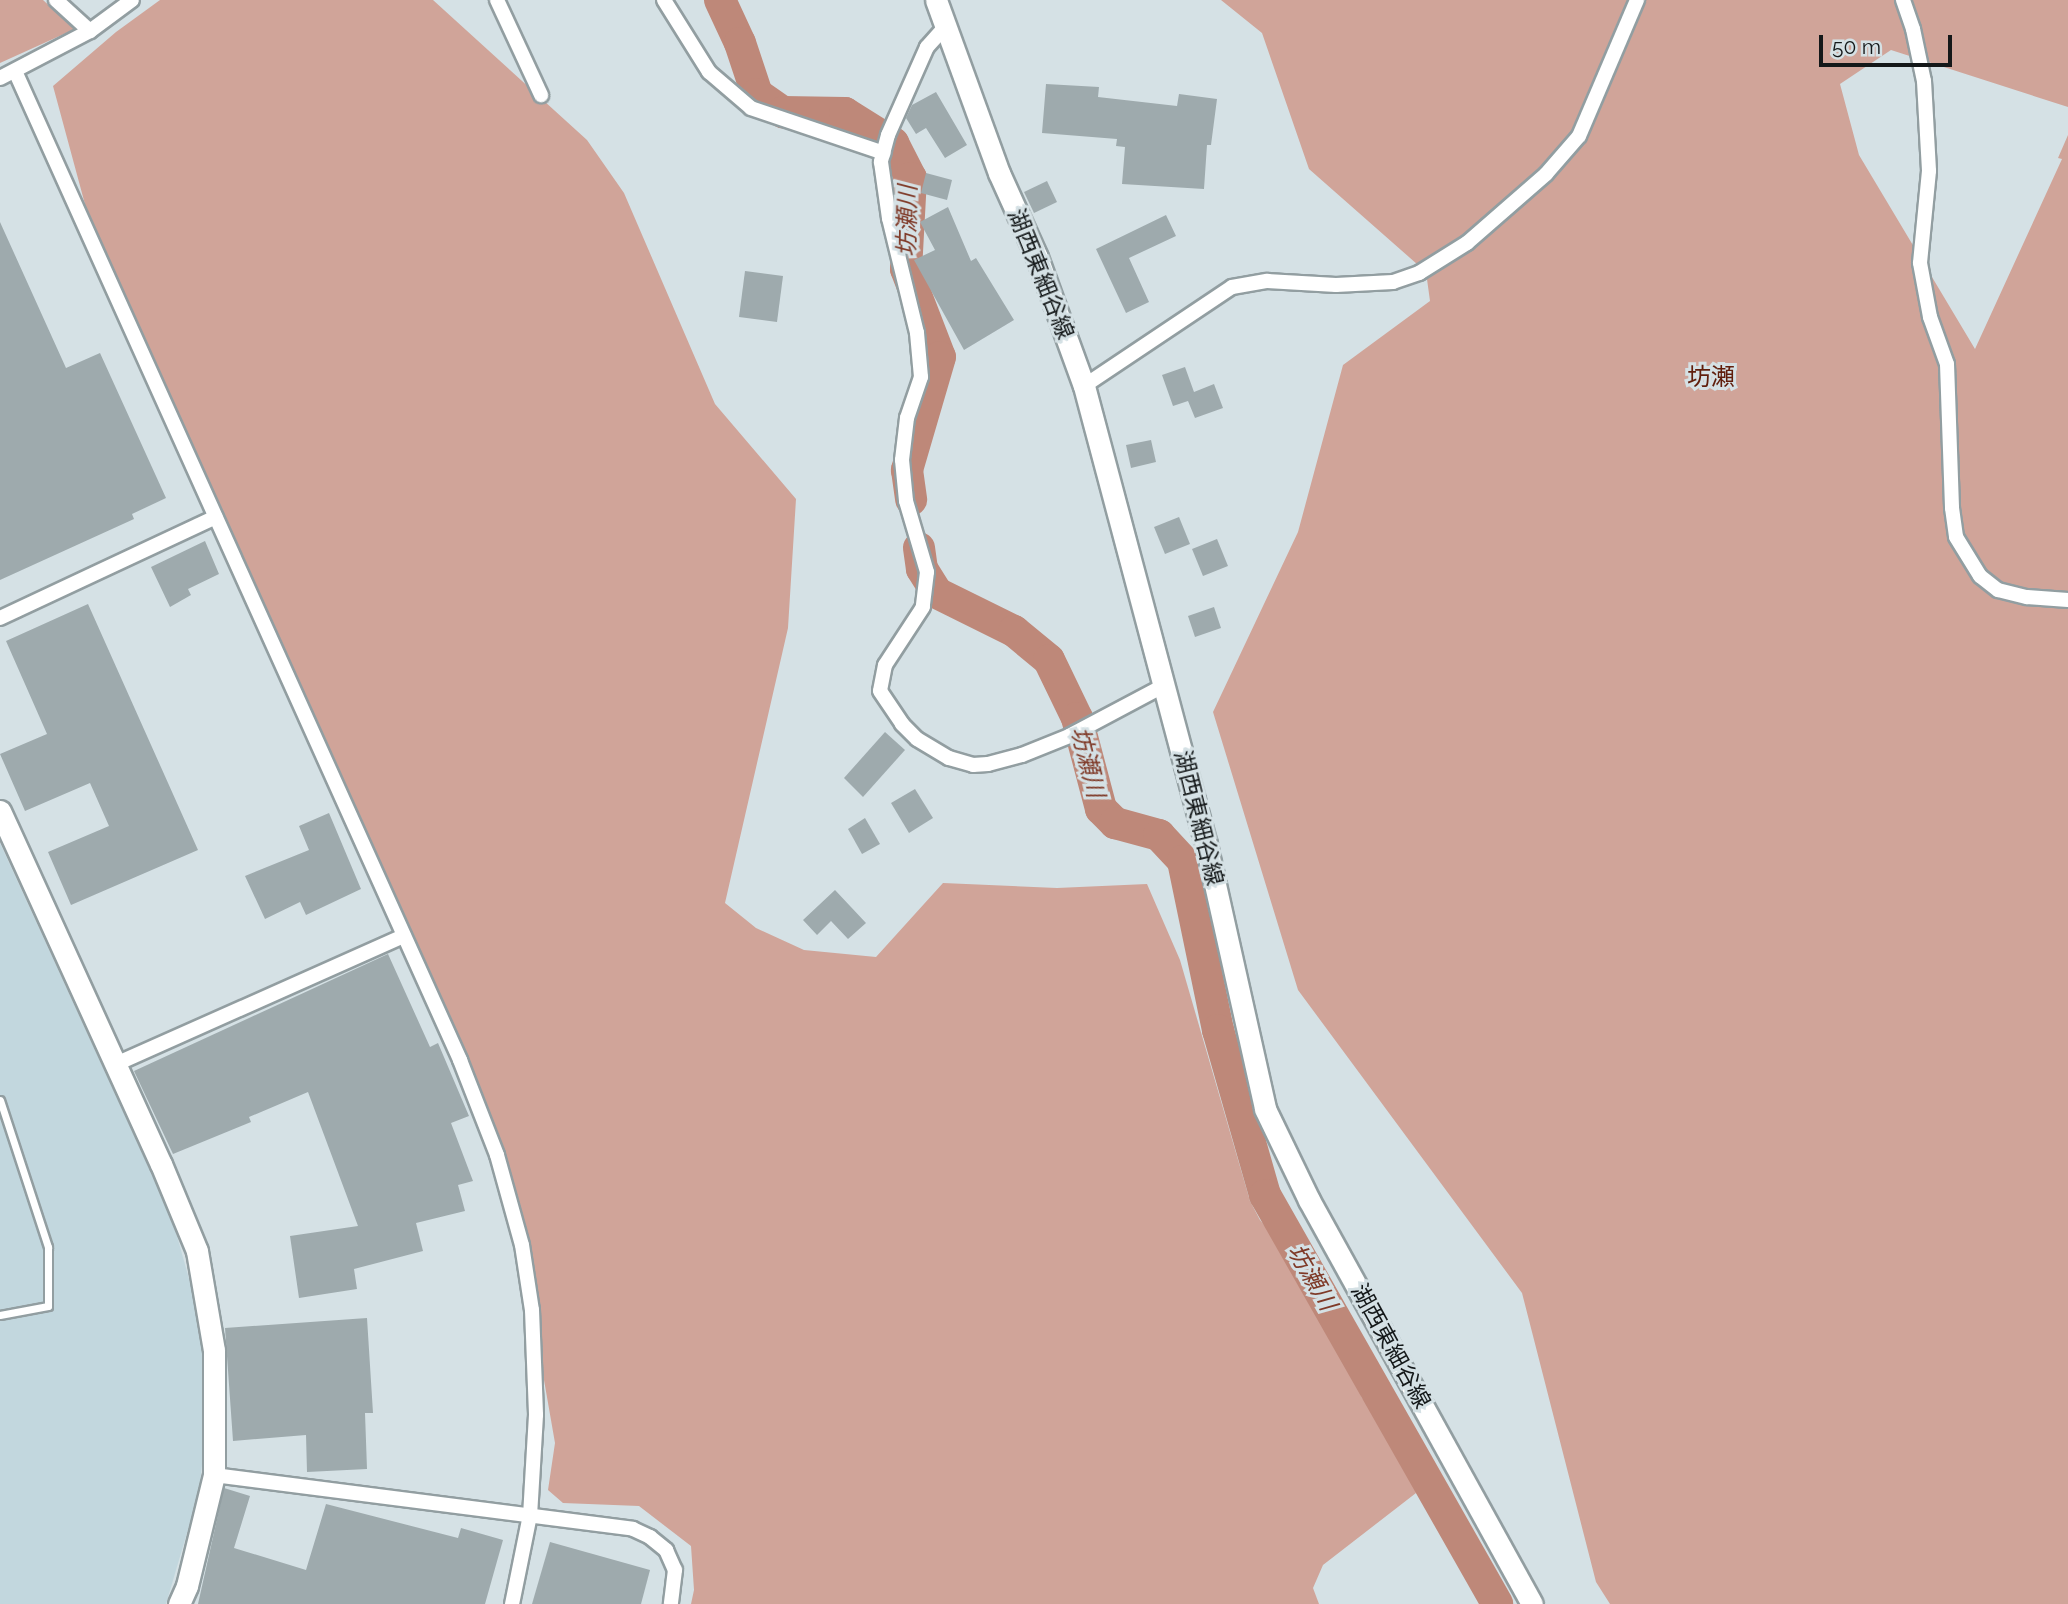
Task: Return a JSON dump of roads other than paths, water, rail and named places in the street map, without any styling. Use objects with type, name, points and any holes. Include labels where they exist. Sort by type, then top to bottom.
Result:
[{"type":"main road","name":"湖西東細谷線","points":[[936,0],[999,173],[1037,257],[1084,386],[1206,844],[1265,1109],[1309,1200],[1532,1604]]},
{"type":"main road","points":[[0,811],[116,1064],[197,1251],[214,1350],[214,1475],[187,1586],[179,1604]]},
{"type":"street","points":[[56,0],[90,31]]},
{"type":"street","points":[[0,78],[90,31],[132,0]]},
{"type":"street","points":[[497,0],[541,95]]},
{"type":"street","points":[[664,0],[709,72],[751,108],[884,153]]},
{"type":"street","points":[[1084,386],[1232,287],[1267,281],[1336,285],[1393,282],[1419,273],[1467,243],[1546,174],[1579,136],[1637,0]]},
{"type":"street","points":[[1903,0],[1913,29],[1924,81],[1929,170],[1920,263],[1930,317],[1947,364],[1952,508],[1956,537],[1980,576],[1998,590],[2027,597],[2068,600]]},
{"type":"street","points":[[946,27],[927,47],[901,103],[881,162],[889,218],[918,344],[921,377],[908,418],[902,460],[906,501],[927,572],[923,607],[882,676],[880,691],[886,703],[917,738],[938,751],[973,765],[988,765],[1069,736],[1165,685]]},
{"type":"street","points":[[15,71],[460,1060],[497,1155],[522,1245],[532,1310],[536,1415],[530,1515],[512,1604]]},
{"type":"street","points":[[0,618],[216,517]]},
{"type":"street","points":[[116,1064],[404,936]]},
{"type":"street","points":[[214,1475],[633,1529],[650,1536],[666,1550],[674,1570],[671,1604]]},
{"type":"lane","points":[[0,1100],[48,1247],[48,1306],[0,1315]]},
{"type":"waterway","name":"坊瀬川","points":[[720,0],[740,43],[757,94],[783,112],[845,113],[893,143],[911,178],[906,269],[940,357],[907,470],[911,500]]},
{"type":"waterway","name":"坊瀬川","points":[[919,548],[922,569],[937,593],[1014,631],[1049,660],[1077,718],[1101,809],[1115,823],[1159,835],[1183,861],[1218,1030],[1265,1195],[1497,1604]]},
{"type":"district","name":"坊瀬","points":[[1711,377]]}]
